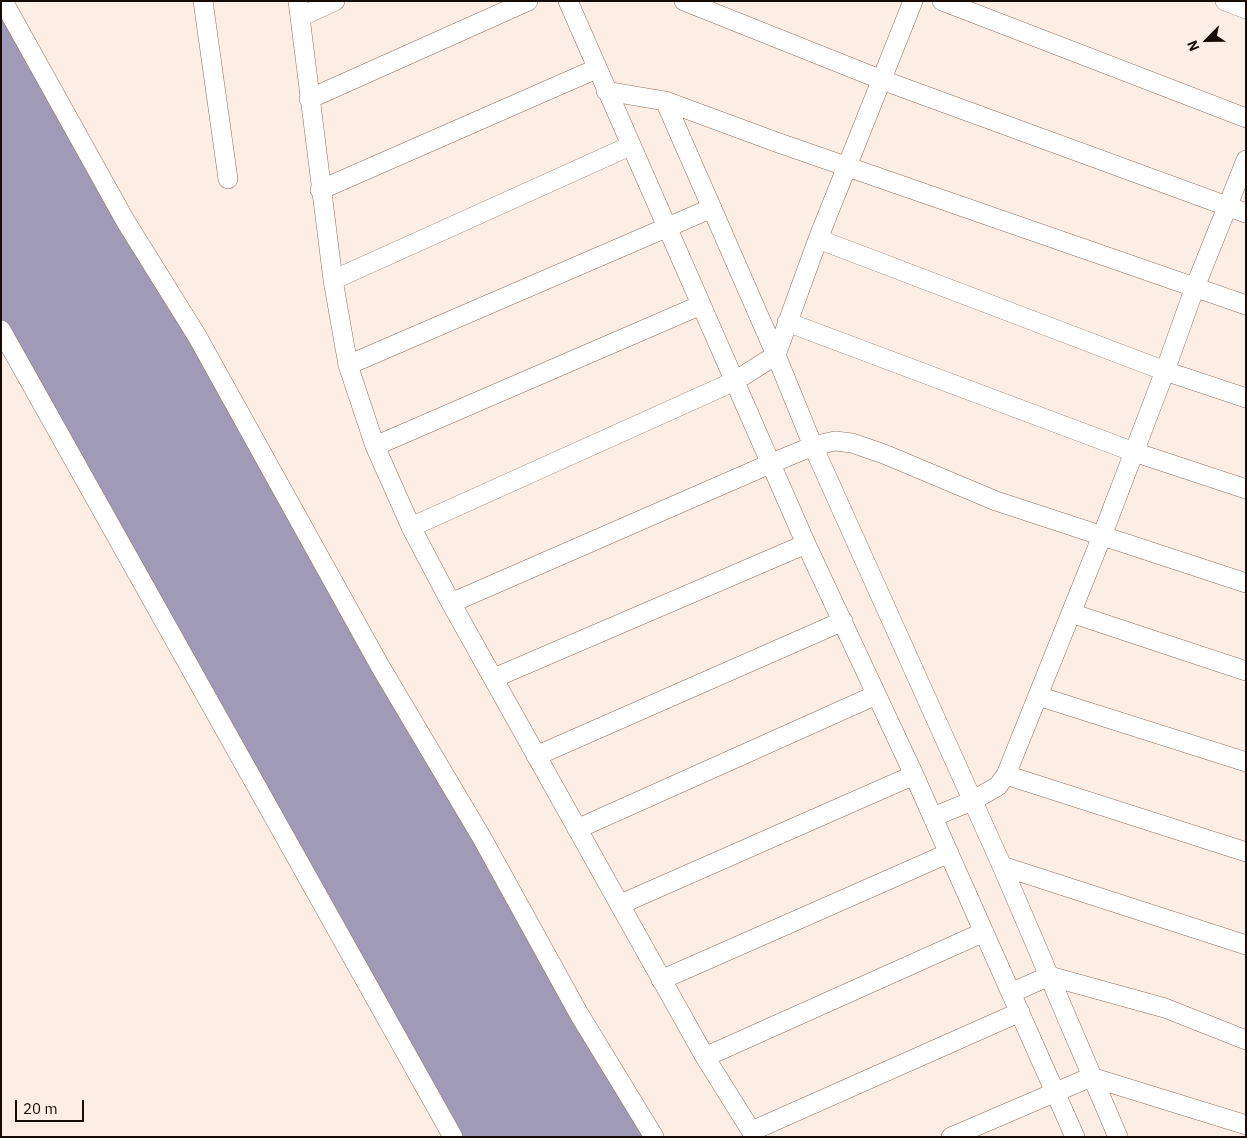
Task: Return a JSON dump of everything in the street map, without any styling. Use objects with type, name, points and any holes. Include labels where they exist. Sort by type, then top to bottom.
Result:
[{"type":"street","points":[[3,1],[126,222],[197,336],[380,666],[482,838],[579,1014],[654,1137]]},
{"type":"street","points":[[203,1],[228,179]]},
{"type":"street","points":[[335,1],[299,9],[320,190],[333,280],[348,364],[375,446],[411,527],[451,603],[705,1057],[754,1134],[1020,1012]]},
{"type":"street","points":[[309,99],[528,1]]},
{"type":"street","points":[[568,1],[596,69],[772,463],[806,544],[914,775],[1075,1137]]},
{"type":"street","points":[[684,1],[882,80],[1246,213]]},
{"type":"street","points":[[411,527],[735,380],[776,354],[818,239],[913,1]]},
{"type":"street","points":[[942,1],[1246,118]]},
{"type":"street","points":[[1225,1],[1246,8]]},
{"type":"street","points":[[320,190],[596,69]]},
{"type":"street","points":[[606,91],[665,101],[1246,305]]},
{"type":"street","points":[[665,101],[776,354],[813,446],[1002,866],[1118,1137]]},
{"type":"street","points":[[333,280],[630,146]]},
{"type":"street","points":[[933,817],[972,801],[998,786],[1006,775],[1102,536],[1165,371],[1194,287],[1246,160]]},
{"type":"street","points":[[348,364],[668,229],[712,208]]},
{"type":"street","points":[[818,239],[1165,371],[1246,398]]},
{"type":"street","points":[[375,446],[701,305]]},
{"type":"street","points":[[787,322],[1134,452],[1246,489]]},
{"type":"street","points":[[1,330],[454,1137]]},
{"type":"street","points":[[451,603],[772,463],[813,446],[835,442],[852,443],[884,454],[996,501],[1246,583]]},
{"type":"street","points":[[494,678],[806,544]]},
{"type":"street","points":[[1071,612],[1246,671]]},
{"type":"street","points":[[536,756],[843,621]]},
{"type":"street","points":[[577,829],[876,695]]},
{"type":"street","points":[[1038,696],[1246,762]]},
{"type":"street","points":[[621,904],[914,775]]},
{"type":"street","points":[[1006,775],[1246,852]]},
{"type":"street","points":[[662,980],[949,853]]},
{"type":"street","points":[[1002,866],[1246,946]]},
{"type":"street","points":[[705,1057],[984,932]]},
{"type":"street","points":[[1011,993],[1049,976],[1165,1008],[1246,1040]]},
{"type":"street","points":[[951,1137],[1091,1077],[1246,1125]]},
{"type":"street","points":[[1243,1137],[1246,1129]]},
{"type":"shaded area","points":[[1,1],[653,1137],[453,1137],[1,330]]}]
